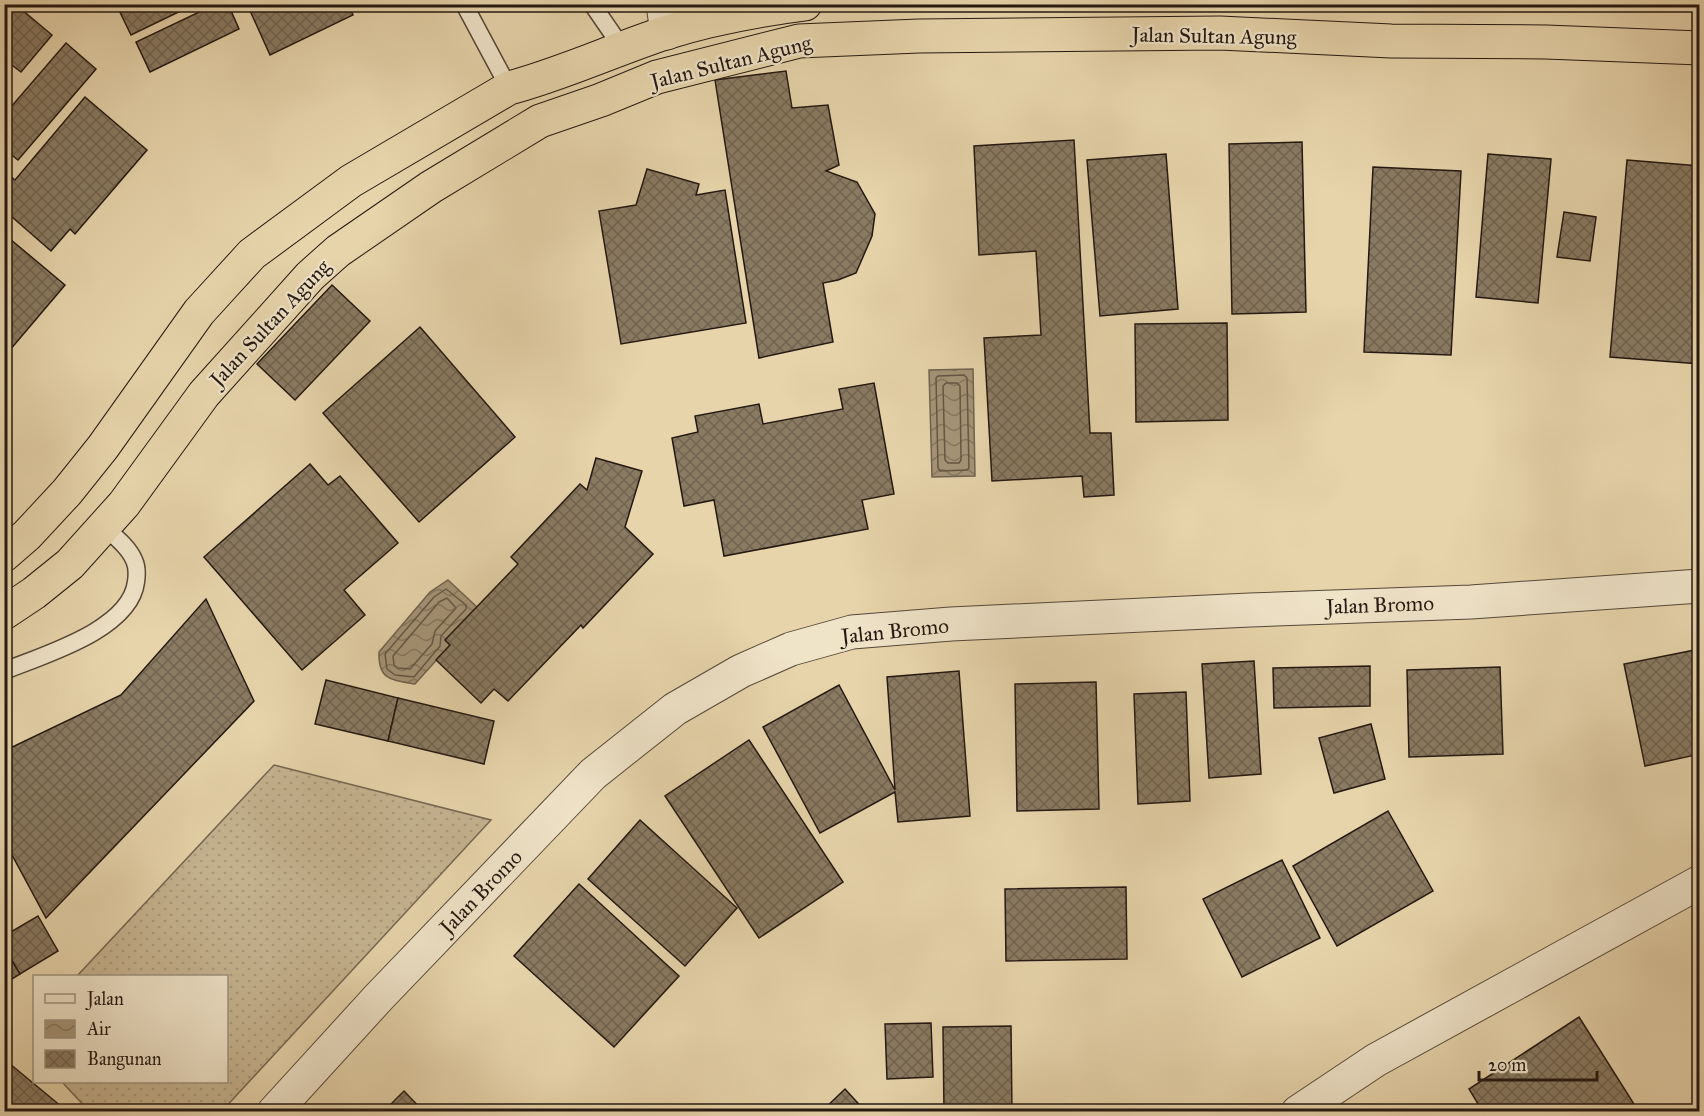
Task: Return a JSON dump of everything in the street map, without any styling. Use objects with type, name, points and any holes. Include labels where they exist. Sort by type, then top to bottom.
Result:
[{"type":"highway","name":"Jalan Sultan Agung","points":[[4,555],[27,536],[67,492],[103,447],[199,312],[252,255],[351,180],[509,88],[532,82],[622,49],[665,19],[805,4]]},
{"type":"highway","name":"Jalan Sultan Agung","points":[[4,613],[34,593],[70,564],[124,504],[204,394],[310,276],[338,251],[430,187],[540,121],[601,100],[657,77],[799,41],[896,37],[1220,33],[1391,41],[1545,42],[1700,48]]},
{"type":"street","name":"Jalan Bromo","points":[[274,1112],[379,997],[594,774],[675,709],[741,671],[791,649],[852,632],[951,624],[1471,602],[1700,586]]},
{"type":"street","points":[[1298,1112],[1376,1060],[1700,882]]},
{"type":"lane","points":[[464,4],[509,88]]},
{"type":"lane","points":[[592,4],[622,49]]},
{"type":"lane","points":[[4,671],[95,631],[115,619],[127,604],[135,588],[137,575],[135,562],[128,550],[103,526]]},
{"type":"shaded area","points":[[274,765],[491,820],[222,1111],[89,1111],[63,1083],[228,1083],[228,975],[78,975]]},
{"type":"water","points":[[973,369],[975,476],[932,477],[929,370]]},
{"type":"water","points":[[448,580],[477,607],[445,640],[450,645],[415,684],[393,680],[381,668],[379,652],[430,592]]},
{"type":"building","points":[[13,4],[52,35],[21,72],[4,59],[4,15]]},
{"type":"building","points":[[116,4],[195,4],[131,35]]},
{"type":"building","points":[[216,4],[228,4],[239,29],[150,72],[136,42]]},
{"type":"building","points":[[247,4],[348,4],[353,15],[270,55]]},
{"type":"building","points":[[66,43],[96,69],[18,160],[4,149],[4,115]]},
{"type":"building","points":[[786,71],[792,108],[828,105],[839,165],[826,171],[857,182],[875,214],[872,236],[856,273],[823,283],[833,342],[759,358],[715,80]]},
{"type":"building","points":[[85,97],[147,150],[75,234],[70,229],[51,251],[4,210],[4,171],[15,180]]},
{"type":"building","points":[[1074,140],[1090,433],[1111,433],[1114,495],[1084,497],[1082,476],[992,481],[984,338],[1041,335],[1036,251],[979,255],[974,146]]},
{"type":"building","points":[[1302,142],[1306,312],[1232,314],[1229,144]]},
{"type":"building","points":[[1166,154],[1178,309],[1100,316],[1087,160]]},
{"type":"building","points":[[1488,154],[1551,159],[1538,303],[1476,297]]},
{"type":"building","points":[[1627,160],[1700,166],[1700,364],[1610,357]]},
{"type":"building","points":[[1373,167],[1461,171],[1451,355],[1364,352]]},
{"type":"building","points":[[647,169],[699,184],[696,195],[725,190],[746,323],[621,344],[599,211],[636,205]]},
{"type":"building","points":[[1564,212],[1596,217],[1590,261],[1557,257]]},
{"type":"building","points":[[4,234],[65,285],[4,357]]},
{"type":"building","points":[[332,285],[370,321],[295,400],[257,364]]},
{"type":"building","points":[[1227,323],[1228,420],[1136,422],[1135,324]]},
{"type":"building","points":[[420,327],[515,437],[419,522],[323,413]]},
{"type":"building","points":[[874,383],[894,494],[862,500],[868,529],[724,556],[714,500],[684,506],[672,438],[698,432],[695,416],[759,404],[763,424],[843,409],[839,389]]},
{"type":"building","points":[[596,458],[642,471],[625,527],[653,554],[583,628],[581,625],[508,701],[494,689],[481,703],[436,660],[450,645],[445,640],[518,564],[511,557],[580,484],[587,490]]},
{"type":"building","points":[[310,464],[328,485],[340,476],[398,543],[344,590],[365,615],[302,670],[204,557]]},
{"type":"building","points":[[206,599],[254,701],[46,918],[4,840],[4,751],[121,695]]},
{"type":"building","points":[[1700,649],[1700,754],[1645,766],[1624,664]]},
{"type":"building","points":[[1254,661],[1261,774],[1209,778],[1202,664]]},
{"type":"building","points":[[1370,666],[1370,706],[1274,708],[1273,668]]},
{"type":"building","points":[[1500,667],[1503,754],[1409,757],[1407,670]]},
{"type":"building","points":[[959,671],[970,816],[898,822],[895,792],[820,833],[763,727],[839,685],[895,790],[887,677]]},
{"type":"building","points":[[326,680],[398,698],[388,741],[315,724]]},
{"type":"building","points":[[1096,682],[1099,809],[1017,811],[1015,684]]},
{"type":"building","points":[[1186,692],[1190,801],[1138,804],[1134,694]]},
{"type":"building","points":[[398,698],[494,721],[484,764],[388,741]]},
{"type":"building","points":[[1371,724],[1385,779],[1334,793],[1319,738]]},
{"type":"building","points":[[749,740],[843,882],[759,938],[665,796]]},
{"type":"building","points":[[1388,811],[1433,891],[1337,946],[1293,866]]},
{"type":"building","points":[[640,820],[737,908],[685,966],[588,879]]},
{"type":"building","points":[[1282,860],[1320,938],[1242,977],[1203,899]]},
{"type":"building","points":[[579,884],[679,976],[614,1047],[514,956]]},
{"type":"building","points":[[1126,887],[1127,959],[1006,961],[1005,889]]},
{"type":"building","points":[[38,916],[58,951],[20,974],[4,948],[4,936]]},
{"type":"building","points":[[4,948],[20,974],[4,984]]},
{"type":"building","points":[[1579,1017],[1639,1112],[1483,1112],[1469,1089]]},
{"type":"building","points":[[931,1023],[933,1077],[887,1079],[885,1024]]},
{"type":"building","points":[[1011,1026],[1012,1112],[944,1112],[943,1027]]},
{"type":"building","points":[[4,1059],[68,1112],[4,1112]]},
{"type":"building","points":[[845,1089],[866,1112],[821,1112]]},
{"type":"building","points":[[404,1091],[424,1112],[383,1112]]}]
